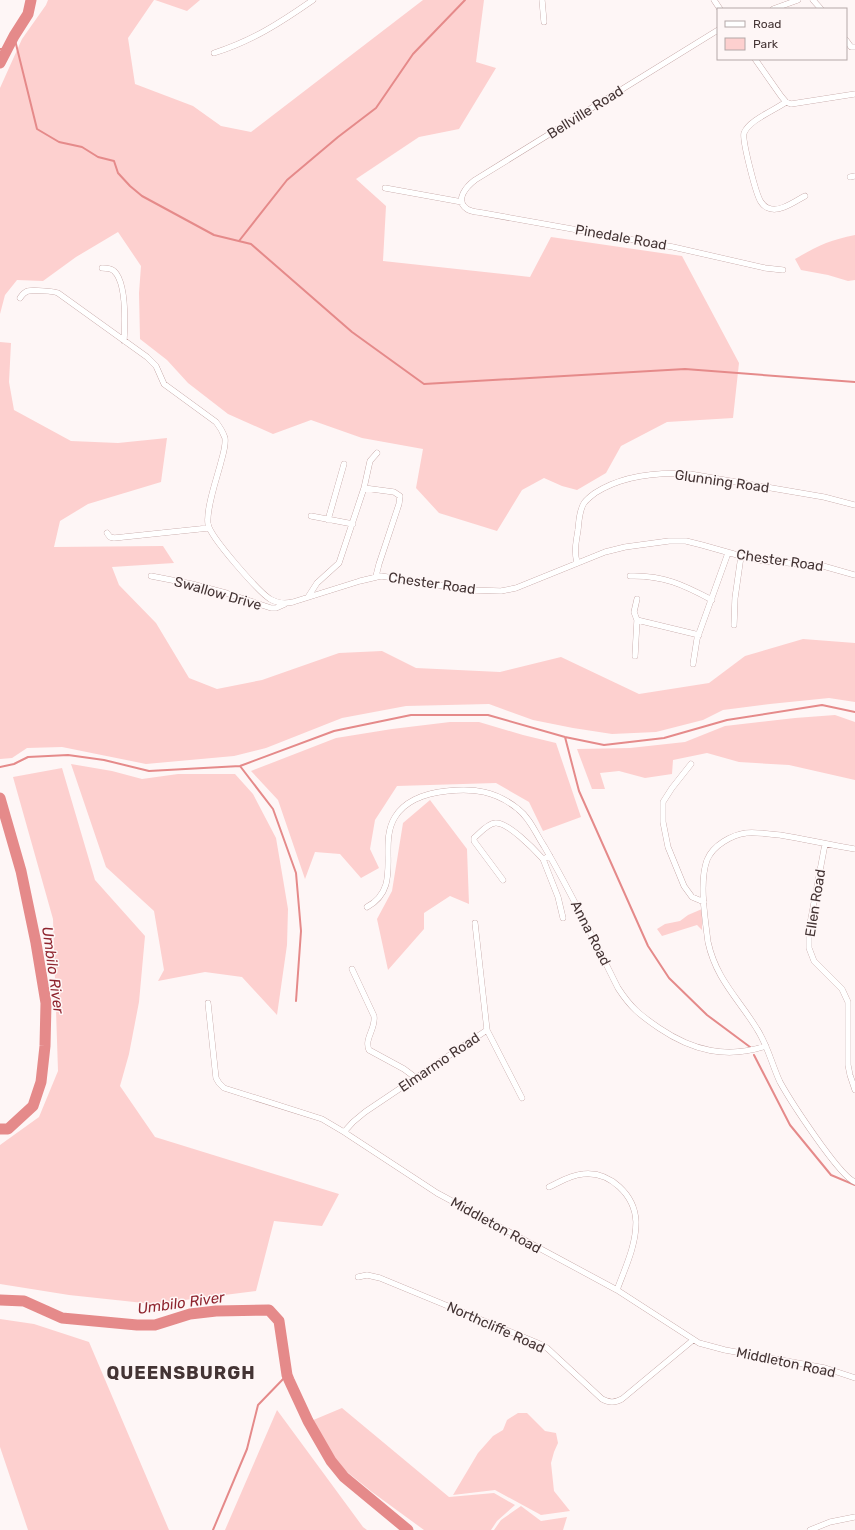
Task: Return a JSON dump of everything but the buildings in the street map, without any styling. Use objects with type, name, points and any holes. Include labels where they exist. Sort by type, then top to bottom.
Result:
[{"type":"street","points":[[214,53],[251,39],[280,23],[313,0]]},
{"type":"street","points":[[542,0],[544,22]]},
{"type":"street","points":[[775,8],[798,0]]},
{"type":"street","points":[[813,0],[820,8]]},
{"type":"street","name":"Bellville Road","points":[[462,202],[464,190],[475,180],[717,31]]},
{"type":"street","points":[[847,41],[855,47]]},
{"type":"street","points":[[756,60],[786,102]]},
{"type":"street","points":[[805,196],[778,209],[769,208],[763,205],[758,197],[744,134],[760,117],[786,102],[796,104],[855,94]]},
{"type":"street","points":[[385,188],[462,202]]},
{"type":"street","name":"Pinedale Road","points":[[462,202],[468,209],[477,212],[673,247],[765,268],[783,270]]},
{"type":"street","points":[[102,268],[108,268],[114,271],[121,288],[124,299],[124,341]]},
{"type":"street","points":[[20,298],[29,290],[56,291],[147,357],[156,366],[164,384],[216,422],[224,436],[225,443],[208,513],[209,528],[215,539],[260,591],[274,601],[285,604]]},
{"type":"street","points":[[308,598],[317,583],[339,563],[364,488],[370,461],[377,454]]},
{"type":"street","points":[[328,520],[344,464]]},
{"type":"street","name":"Glunning Road","points":[[577,563],[575,549],[581,511],[584,503],[589,498],[612,484],[630,478],[674,473],[690,474],[824,497],[855,505]]},
{"type":"street","points":[[364,488],[394,492],[400,496],[399,504],[376,576]]},
{"type":"street","points":[[311,516],[353,524]]},
{"type":"street","points":[[107,534],[114,538],[209,528]]},
{"type":"street","name":"Chester Road","points":[[285,604],[376,576],[390,576],[469,590],[501,591],[516,588],[605,552],[626,547],[669,541],[697,544],[764,561],[823,566],[855,575]]},
{"type":"street","points":[[693,664],[698,635],[728,553]]},
{"type":"street","points":[[734,625],[741,556]]},
{"type":"street","name":"Swallow Drive","points":[[151,576],[192,584],[226,593],[271,608],[276,608],[285,604]]},
{"type":"street","points":[[630,576],[661,578],[685,586],[712,600]]},
{"type":"street","points":[[635,656],[637,620],[634,612],[637,599]]},
{"type":"street","points":[[637,620],[698,635]]},
{"type":"street","points":[[691,764],[672,788],[664,802],[662,822],[666,842],[684,886],[692,897],[704,902]]},
{"type":"street","name":"Anna Road","points":[[367,907],[378,900],[387,881],[389,869],[389,835],[394,818],[401,809],[412,801],[435,792],[471,789],[480,790],[500,797],[524,814],[558,870],[618,988],[628,1004],[643,1017],[670,1035],[684,1043],[698,1048],[733,1052],[753,1050],[766,1046]]},
{"type":"street","points":[[503,880],[474,840],[474,838],[491,824],[498,823],[506,826],[543,859],[556,891],[563,918]]},
{"type":"street","points":[[855,850],[759,832],[747,833],[734,836],[712,852],[707,860],[704,875],[704,902],[708,942],[714,963],[730,991],[757,1029],[766,1046],[780,1081],[799,1114],[839,1167],[851,1180],[855,1182]]},
{"type":"street","name":"Ellen Road","points":[[825,844],[809,928],[809,948],[814,961],[842,989],[848,1002],[848,1065],[855,1090]]},
{"type":"street","points":[[543,859],[550,856]]},
{"type":"street","name":"Elmarmo Road","points":[[344,1132],[365,1112],[487,1030],[475,923]]},
{"type":"street","points":[[352,969],[374,1016],[375,1025],[367,1041],[369,1050],[404,1069],[416,1078]]},
{"type":"street","name":"Middleton Road","points":[[208,1003],[216,1073],[218,1082],[221,1086],[319,1118],[344,1132],[437,1193],[617,1290],[693,1340],[706,1346],[825,1368],[855,1378]]},
{"type":"street","points":[[487,1030],[522,1098]]},
{"type":"street","points":[[549,1188],[569,1177],[584,1174],[598,1175],[616,1183],[626,1192],[636,1221],[633,1247],[617,1290]]},
{"type":"street","name":"Northcliffe Road","points":[[358,1277],[367,1275],[380,1278],[540,1344],[547,1348],[608,1403],[616,1402],[622,1399],[693,1340]]},
{"type":"street","points":[[810,1530],[830,1522],[855,1518]]},
{"type":"green space","points":[[48,0],[154,0],[128,38],[135,84],[193,106],[221,126],[251,132],[423,0],[484,0],[476,62],[496,68],[459,129],[419,137],[356,179],[386,206],[383,261],[530,277],[551,237],[682,256],[739,363],[733,418],[667,422],[621,446],[606,473],[577,490],[562,486],[544,478],[522,490],[497,531],[439,513],[416,488],[423,449],[362,438],[311,420],[273,434],[228,414],[188,383],[167,360],[140,339],[139,293],[141,266],[118,232],[76,257],[43,281],[17,280],[5,295],[0,314],[0,88],[22,39]]},
{"type":"green space","points":[[155,0],[200,0],[187,11]]},
{"type":"green space","points":[[855,235],[855,280],[848,281],[828,275],[801,270],[795,259],[824,244]]},
{"type":"green space","points":[[0,342],[11,343],[9,382],[14,410],[71,441],[118,443],[167,438],[161,482],[88,504],[60,521],[54,547],[163,546],[174,563],[112,567],[119,585],[156,623],[189,678],[217,689],[262,680],[339,653],[382,651],[416,668],[500,672],[561,657],[639,694],[709,683],[745,656],[803,639],[855,643],[855,702],[829,698],[723,710],[703,720],[656,732],[612,734],[533,720],[489,704],[406,706],[342,718],[266,748],[234,756],[146,764],[62,747],[27,748],[12,758],[0,759]]},
{"type":"green space","points":[[835,715],[855,722],[855,780],[789,765],[739,762],[707,753],[673,760],[672,774],[645,778],[619,771],[600,773],[605,789],[592,789],[577,749],[630,748],[685,742],[725,726]]},
{"type":"green space","points":[[450,722],[479,722],[556,743],[581,817],[543,831],[529,802],[496,783],[397,786],[375,820],[370,849],[379,868],[361,878],[340,854],[315,852],[305,879],[278,800],[251,771],[336,738]]},
{"type":"green space","points":[[71,764],[112,771],[142,779],[178,774],[235,774],[253,794],[276,838],[288,909],[287,945],[277,1015],[242,977],[205,972],[158,981],[164,970],[154,911],[106,867]]},
{"type":"green space","points":[[62,768],[95,880],[145,936],[139,1002],[129,1054],[120,1086],[155,1137],[339,1194],[322,1226],[274,1221],[256,1291],[153,1304],[69,1295],[0,1284],[0,1145],[39,1117],[58,1071],[53,919],[13,777]]},
{"type":"green space","points":[[430,800],[467,849],[469,904],[450,896],[424,913],[424,929],[388,970],[377,919],[392,891],[403,823]]},
{"type":"green space","points":[[702,909],[702,930],[697,925],[662,936],[657,929],[665,924],[680,921],[688,915]]},
{"type":"green space","points":[[0,1319],[34,1324],[89,1342],[169,1530],[28,1530],[0,1447]]},
{"type":"green space","points":[[342,1408],[449,1497],[494,1493],[515,1505],[497,1521],[491,1530],[424,1530],[341,1467],[311,1421]]},
{"type":"green space","points":[[277,1410],[363,1527],[367,1530],[225,1530]]},
{"type":"green space","points":[[518,1413],[527,1413],[545,1431],[556,1433],[558,1443],[551,1463],[554,1491],[570,1511],[541,1515],[495,1490],[453,1495],[478,1453],[493,1436],[503,1430],[507,1420]]},
{"type":"green space","points":[[521,1506],[541,1521],[567,1517],[563,1530],[494,1530],[501,1520]]},
{"type":"waterway","name":"Umbilo River","points":[[0,63],[14,36],[28,14],[31,0]]},
{"type":"waterway","points":[[239,241],[287,180],[338,137],[376,108],[413,54],[465,0]]},
{"type":"waterway","points":[[14,36],[37,129],[59,142],[82,147],[98,157],[114,161],[118,173],[142,196],[214,235],[251,244],[352,332],[424,384],[685,369],[855,382]]},
{"type":"waterway","name":"Umbilo River","points":[[0,49],[8,49]]},
{"type":"waterway","points":[[0,767],[14,764],[28,757],[68,755],[104,760],[149,771],[240,766],[334,731],[411,715],[488,715],[565,737],[604,745],[664,738],[727,720],[822,705],[855,712]]},
{"type":"waterway","points":[[565,737],[579,791],[648,946],[669,978],[707,1015],[750,1047]]},
{"type":"waterway","points":[[240,766],[273,809],[296,873],[301,931],[296,1001]]},
{"type":"waterway","name":"Umbilo River","points":[[0,798],[21,871],[36,943],[46,1003],[45,1046],[41,1082],[33,1106],[8,1129],[0,1129]]},
{"type":"waterway","points":[[754,1055],[790,1125],[831,1175],[855,1185]]},
{"type":"waterway","name":"Umbilo River","points":[[0,1300],[24,1301],[62,1318],[137,1325],[155,1325],[190,1314],[216,1311],[269,1310],[279,1321],[289,1380],[308,1421],[331,1461],[344,1477],[408,1530]]},
{"type":"waterway","points":[[213,1530],[247,1449],[258,1405],[287,1375]]},
{"type":"district","name":"QUEENSBURGH","points":[[181,1373]]}]
